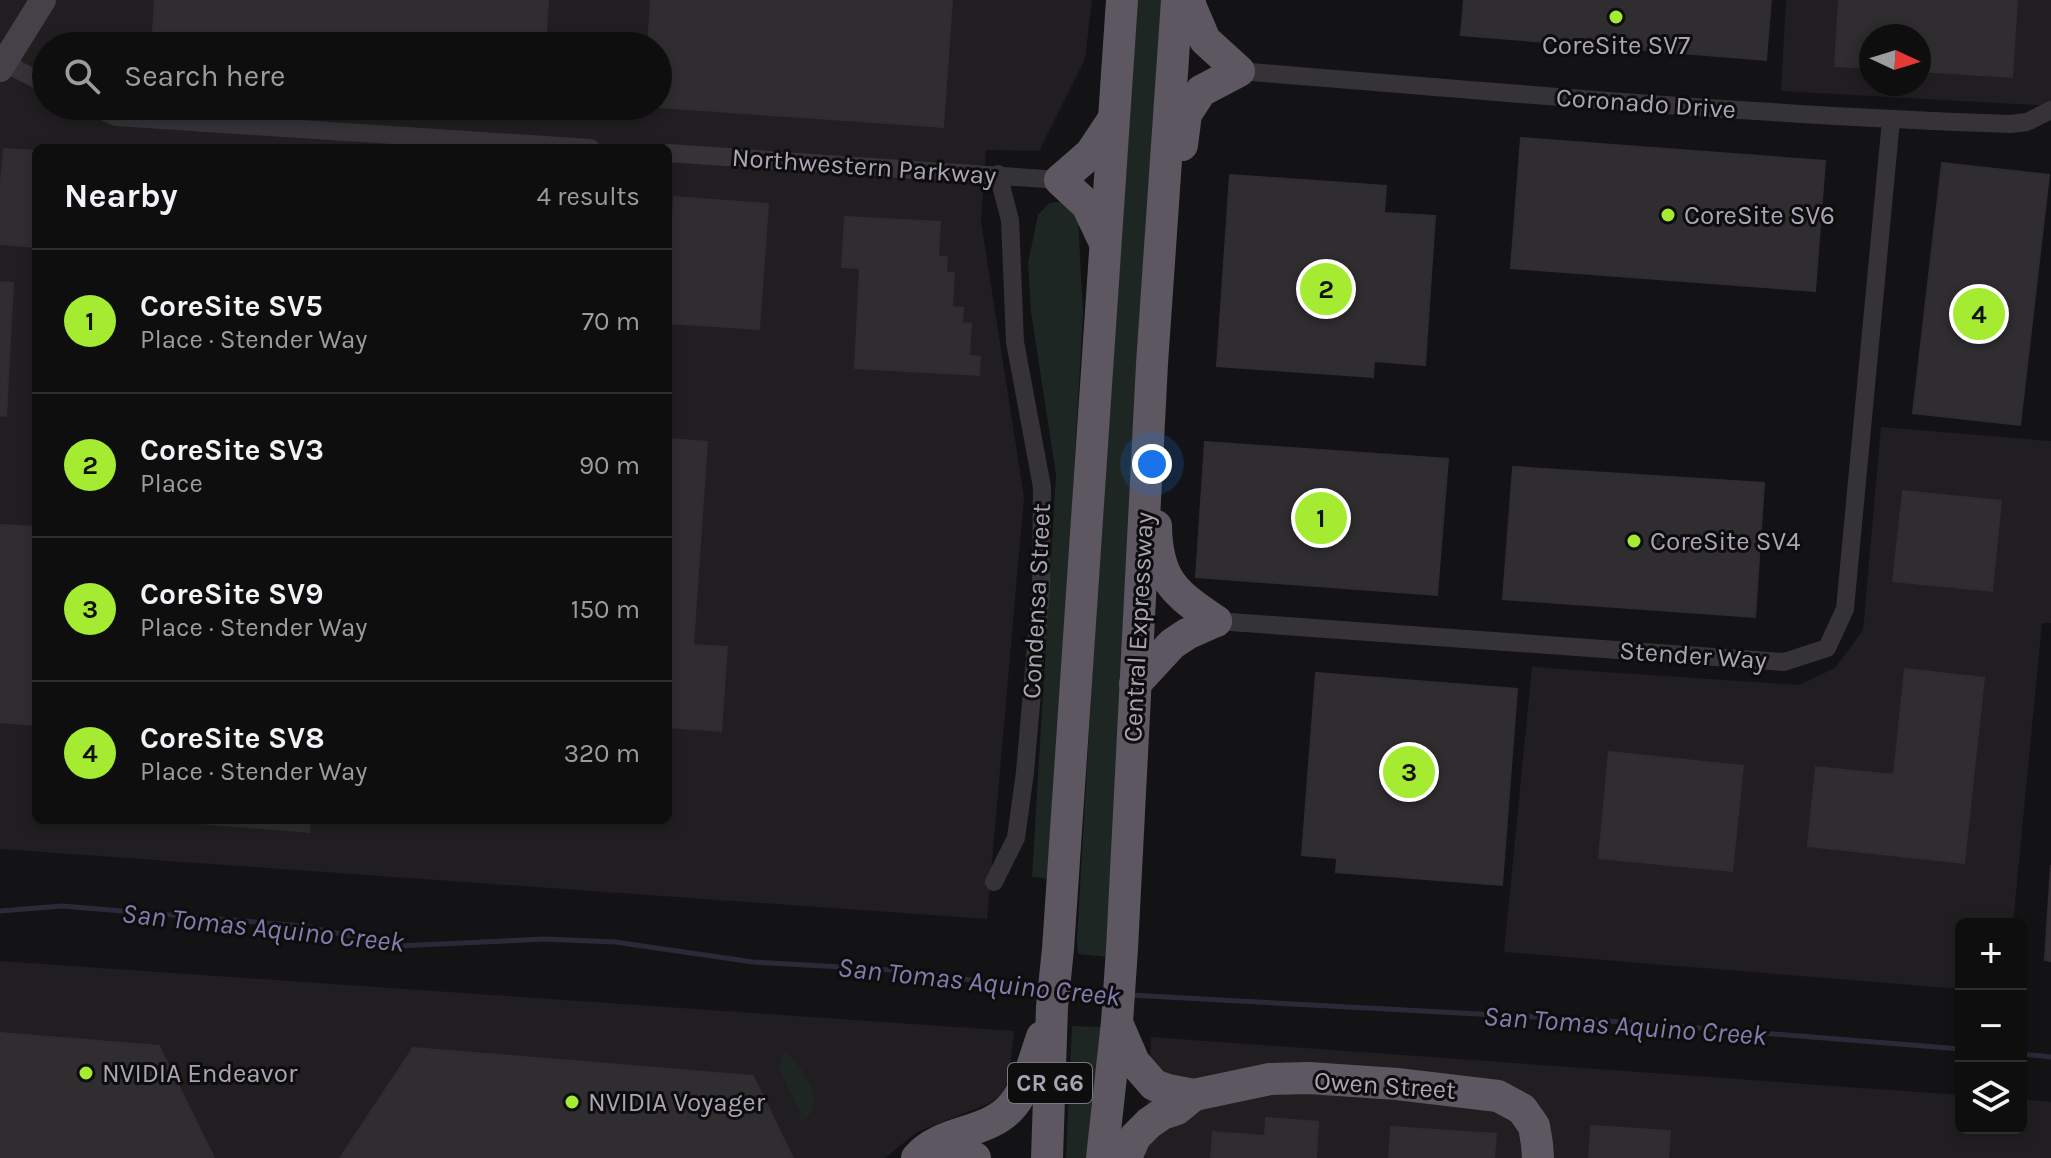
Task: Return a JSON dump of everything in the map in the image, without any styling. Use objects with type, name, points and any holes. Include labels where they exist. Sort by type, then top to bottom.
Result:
[{"type":"highway","name":"CR G6","points":[[1047,1158],[1052,1007],[1122,0]]},
{"type":"highway","name":"Central Expressway","points":[[1102,1158],[1122,949],[1152,364],[1177,0]]},
{"type":"highway","points":[[1190,0],[1205,40],[1239,71],[1201,91],[1186,114],[1152,364],[1157,550],[1169,584],[1186,601],[1216,621]]},
{"type":"highway","points":[[1106,246],[1087,205],[1060,180],[1091,153],[1115,117]]},
{"type":"highway","points":[[1135,684],[1172,644],[1216,621]]},
{"type":"highway","points":[[917,1158],[927,1146],[996,1120],[1011,1108],[1021,1094],[1052,1007]]},
{"type":"highway","points":[[1117,1022],[1134,1062],[1154,1085],[1194,1095]]},
{"type":"highway","name":"Owen Street","points":[[1194,1095],[1270,1079],[1309,1078],[1498,1096],[1522,1109],[1534,1126],[1538,1158]]},
{"type":"highway","points":[[1126,1158],[1135,1137],[1149,1123],[1177,1109],[1194,1095]]},
{"type":"highway","points":[[948,1158],[975,1158]]},
{"type":"main road","points":[[2,66],[43,0]]},
{"type":"street","points":[[2,66],[32,78]]},
{"type":"street","name":"Coronado Drive","points":[[1239,71],[1891,120],[2011,124],[2027,122],[2051,110]]},
{"type":"street","points":[[162,120],[530,144]]},
{"type":"street","name":"Stender Way","points":[[1216,621],[1784,662],[1827,648],[1845,609],[1891,120]]},
{"type":"street","name":"Northwestern Parkway","points":[[672,153],[1060,180]]},
{"type":"street","name":"Condensa Street","points":[[994,882],[1016,838],[1025,772],[1041,590],[1042,502],[1042,487],[1015,342],[1010,220],[998,174]]},
{"type":"shaded area","points":[[0,0],[1092,0],[1085,59],[1039,151],[986,150],[981,221],[1024,497],[987,919],[0,849]]},
{"type":"shaded area","points":[[1131,0],[1164,0],[1108,957],[1078,954],[1077,941]]},
{"type":"shaded area","points":[[1786,0],[2051,0],[2051,106],[1871,96],[1931,96],[1931,24],[1859,24],[1859,95],[1781,91]]},
{"type":"shaded area","points":[[1066,201],[1078,217],[1083,314],[1051,879],[1032,877],[1056,475],[1031,312],[1028,263],[1038,215],[1049,203]]},
{"type":"shaded area","points":[[1881,427],[2051,441],[2051,623],[2042,623],[2014,918],[1955,918],[1955,989],[1504,952],[1532,667],[1799,685],[1835,668],[1863,630]]},
{"type":"shaded area","points":[[0,961],[1014,1031],[1009,1077],[1003,1094],[988,1104],[917,1132],[885,1158],[0,1158]]},
{"type":"shaded area","points":[[1072,1026],[1102,1027],[1090,1158],[1066,1158]]},
{"type":"shaded area","points":[[1151,1037],[1955,1095],[1955,1134],[2027,1134],[2027,1100],[2051,1102],[2051,1158],[1145,1158]]},
{"type":"shaded area","points":[[784,1053],[801,1069],[813,1094],[812,1110],[799,1121],[801,1114],[779,1068]]},
{"type":"building","points":[[155,0],[548,0],[546,32],[153,32]]},
{"type":"building","points":[[651,0],[952,0],[943,127],[672,108],[672,32],[649,32]]},
{"type":"building","name":"CoreSite SV7","points":[[1464,0],[1771,0],[1766,60],[1461,35]]},
{"type":"building","points":[[1839,0],[2017,0],[2012,77],[1931,72],[1931,24],[1859,24],[1859,67],[1835,66]]},
{"type":"building","name":"CoreSite SV6","points":[[1521,138],[1825,161],[1815,291],[1511,268]]},
{"type":"building","points":[[4,149],[32,151],[32,247],[0,244]]},
{"type":"building","points":[[1942,163],[2049,175],[2020,425],[1913,413]]},
{"type":"building","points":[[1230,175],[1386,186],[1384,213],[1435,216],[1425,365],[1374,361],[1373,377],[1217,366]]},
{"type":"building","points":[[674,197],[768,204],[759,329],[672,323]]},
{"type":"building","points":[[845,217],[940,222],[938,257],[947,257],[946,273],[954,273],[952,307],[963,308],[962,323],[971,324],[969,356],[980,357],[979,375],[855,368],[860,268],[842,267]]},
{"type":"building","points":[[0,282],[13,283],[6,416],[0,415]]},
{"type":"building","points":[[672,439],[707,442],[693,645],[727,647],[721,731],[672,727]]},
{"type":"building","points":[[1205,442],[1448,459],[1437,595],[1196,577]]},
{"type":"building","name":"CoreSite SV4","points":[[1513,467],[1764,483],[1755,617],[1503,599]]},
{"type":"building","points":[[1903,491],[2001,501],[1992,591],[1893,581]]},
{"type":"building","points":[[0,525],[32,527],[32,725],[0,722]]},
{"type":"building","points":[[1905,669],[1984,678],[1964,863],[1808,846],[1816,767],[1894,775]]},
{"type":"building","points":[[1316,673],[1517,689],[1502,885],[1336,872],[1337,858],[1302,855]]},
{"type":"building","points":[[1609,752],[1743,766],[1732,871],[1599,858]]},
{"type":"building","points":[[211,824],[310,824],[309,832]]},
{"type":"building","points":[[2051,865],[2051,961],[2045,960]]},
{"type":"building","name":"NVIDIA Endeavor","points":[[0,1033],[159,1046],[214,1158],[0,1158]]},
{"type":"building","name":"NVIDIA Voyager","points":[[413,1048],[753,1076],[793,1158],[340,1158]]},
{"type":"building","points":[[1266,1118],[1318,1122],[1316,1158],[1211,1158],[1213,1132],[1265,1136]]},
{"type":"building","points":[[1591,1126],[1670,1131],[1668,1158],[1589,1158]]},
{"type":"building","points":[[1391,1127],[1496,1134],[1494,1158],[1389,1158]]},
{"type":"waterway","name":"San Tomas Aquino Creek","points":[[0,911],[62,906],[303,926],[398,946],[544,939],[615,942],[753,962],[911,971],[1044,990]]},
{"type":"waterway","name":"San Tomas Aquino Creek","points":[[1066,991],[1108,995]]},
{"type":"waterway","name":"San Tomas Aquino Creek","points":[[1130,995],[1625,1022],[1955,1049]]},
{"type":"waterway","name":"San Tomas Aquino Creek","points":[[2027,1055],[2051,1057]]},
{"type":"place","name":"CoreSite SV7","points":[[1616,17]]},
{"type":"place","name":"CoreSite SV6","points":[[1668,215]]},
{"type":"place","name":"CoreSite SV3","points":[[1326,289]]},
{"type":"place","name":"CoreSite SV8","points":[[1979,314]]},
{"type":"place","name":"CoreSite SV5","points":[[1321,518]]},
{"type":"place","name":"CoreSite SV4","points":[[1634,541]]},
{"type":"place","name":"CoreSite SV9","points":[[1409,772]]},
{"type":"place","name":"NVIDIA Endeavor","points":[[86,1073]]},
{"type":"place","name":"NVIDIA Voyager","points":[[572,1102]]}]
